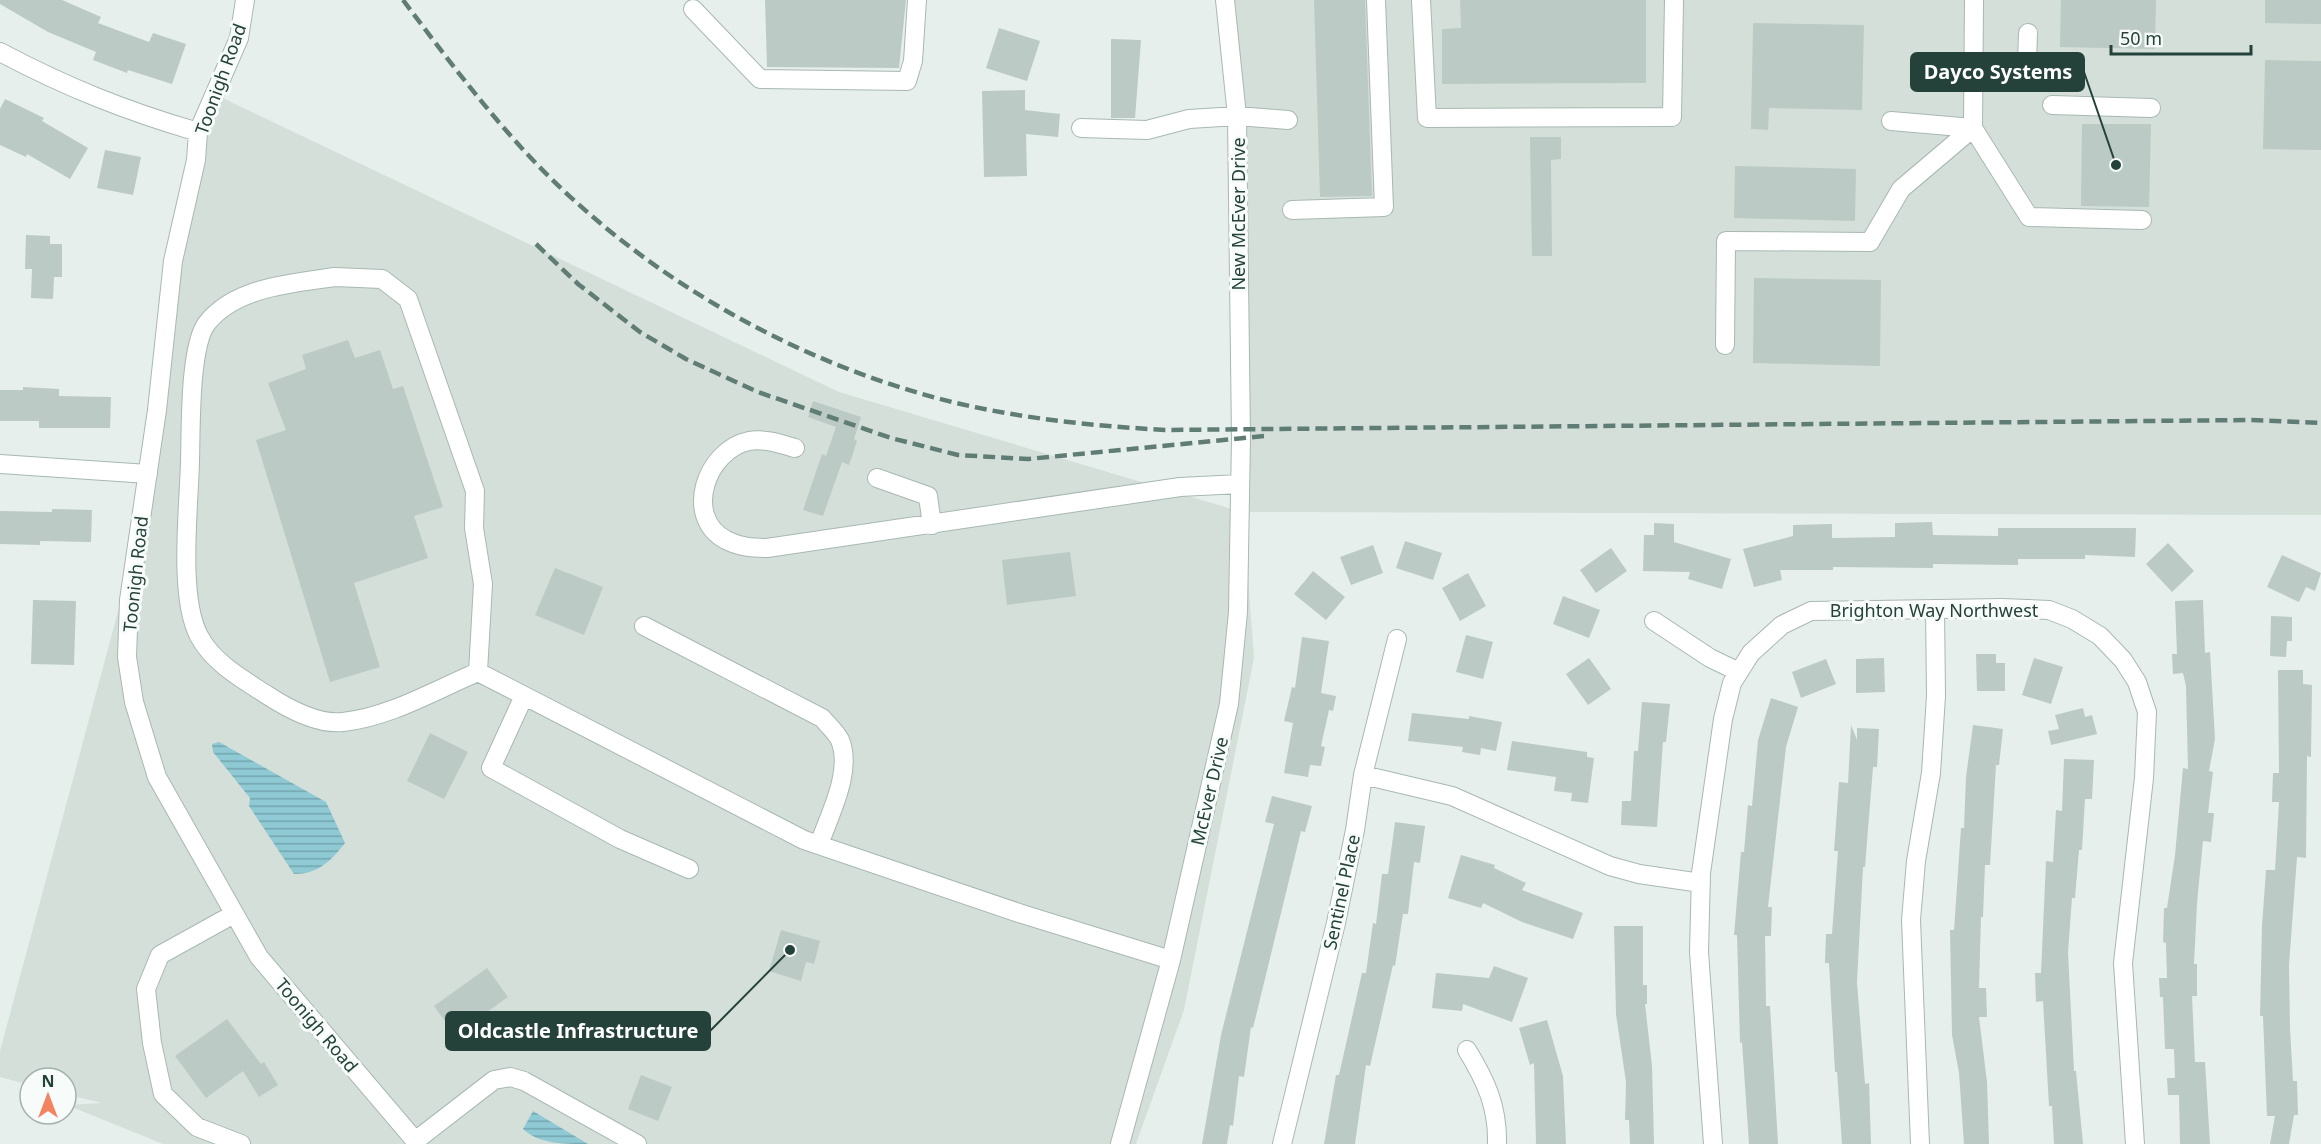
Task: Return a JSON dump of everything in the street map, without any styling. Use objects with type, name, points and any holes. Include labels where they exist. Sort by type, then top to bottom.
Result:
[{"type":"street","name":"Toonigh Road","points":[[245,0],[239,38],[198,132],[196,160],[173,261],[148,474],[129,600],[128,657],[134,702],[157,777],[259,957],[417,1143]]},
{"type":"street","points":[[693,9],[760,79],[907,81],[913,61],[917,0]]},
{"type":"street","name":"New McEver Drive","points":[[1225,0],[1237,116],[1240,429]]},
{"type":"street","points":[[1292,210],[1384,207],[1376,0]]},
{"type":"street","points":[[1421,0],[1427,118],[1672,117],[1674,0]]},
{"type":"street","points":[[1974,0],[1973,128],[2029,217],[2142,220]]},
{"type":"street","points":[[1974,63],[2027,63],[2028,33]]},
{"type":"street","points":[[0,52],[54,80],[130,112],[198,132]]},
{"type":"street","points":[[2052,105],[2151,108]]},
{"type":"street","points":[[1081,128],[1147,130],[1189,119],[1237,116],[1288,120]]},
{"type":"street","points":[[1891,121],[1973,128]]},
{"type":"street","points":[[1725,345],[1726,241],[1870,242],[1901,189],[1973,128]]},
{"type":"street","points":[[335,277],[382,279],[408,299],[475,491],[474,528],[483,584],[478,672],[375,716],[340,723],[306,716],[279,703],[239,677],[216,658],[200,637],[188,586],[192,387],[205,325],[229,302],[288,283],[335,277]]},
{"type":"street","name":"McEver Drive","points":[[1120,1144],[1172,960],[1229,704],[1238,612],[1240,429]]},
{"type":"street","points":[[795,448],[773,442],[750,441],[732,449],[711,467],[702,489],[706,515],[724,539],[744,547],[767,548],[1180,488],[1240,484]]},
{"type":"street","points":[[0,464],[148,474]]},
{"type":"street","points":[[877,478],[928,496],[932,525]]},
{"type":"street","points":[[1920,1144],[1911,920],[1916,861],[1931,773],[1936,696],[1935,609]]},
{"type":"street","name":"Brighton Way Northwest","points":[[1713,1144],[1699,952],[1701,883],[1723,719],[1732,683],[1751,653],[1782,625],[1811,611],[1935,609],[2049,610],[2072,619],[2100,636],[2123,660],[2138,682],[2147,712],[2144,767],[2123,963],[2135,1144]]},
{"type":"street","points":[[1654,621],[1710,658],[1738,672]]},
{"type":"street","points":[[644,626],[822,718],[839,737],[843,750],[843,772],[819,845]]},
{"type":"street","name":"Sentinel Place","points":[[1282,1144],[1336,923],[1355,830],[1363,775],[1397,639]]},
{"type":"street","points":[[478,672],[788,832],[819,845],[1022,914],[1172,960]]},
{"type":"street","points":[[524,696],[491,768],[620,839],[689,869]]},
{"type":"street","points":[[1363,775],[1462,800],[1610,866],[1639,874],[1701,883]]},
{"type":"street","points":[[234,914],[160,955],[146,989],[152,1042],[163,1094],[197,1127],[241,1144]]},
{"type":"street","points":[[1467,1050],[1492,1097],[1496,1116],[1497,1144]]},
{"type":"street","points":[[417,1143],[494,1080],[510,1077],[524,1081],[637,1144]]},
{"type":"shaded area","points":[[1230,0],[2321,0],[2321,515],[1243,512],[1254,658],[1184,1010],[1136,1144],[163,1144],[78,1109],[78,1104],[101,1103],[78,1097],[78,1066],[18,1066],[18,1082],[0,1077],[0,1051],[124,589],[208,91],[839,392],[1242,512]]},
{"type":"water","points":[[219,742],[326,802],[345,843],[317,869],[294,874],[249,806],[250,798],[213,752],[212,744]]},
{"type":"water","points":[[533,1111],[588,1144],[552,1142],[529,1134],[523,1129]]},
{"type":"building","points":[[0,0],[62,0],[101,17],[98,23],[149,42],[153,33],[186,44],[172,84],[128,70],[127,73],[93,60],[96,52],[48,32],[0,4]]},
{"type":"building","points":[[765,0],[906,0],[899,68],[767,67]]},
{"type":"building","points":[[1314,0],[1365,0],[1372,196],[1320,197]]},
{"type":"building","points":[[1460,0],[1646,0],[1646,83],[1442,84],[1442,29],[1461,28]]},
{"type":"building","points":[[2061,0],[2156,0],[2155,49],[2060,47]]},
{"type":"building","points":[[2265,0],[2321,0],[2321,24],[2265,23]]},
{"type":"building","points":[[1753,23],[1864,25],[1862,110],[1769,108],[1768,130],[1751,129]]},
{"type":"building","points":[[999,28],[1040,41],[1027,81],[986,68]]},
{"type":"building","points":[[1111,39],[1141,40],[1135,118],[1111,118]]},
{"type":"building","points":[[2265,60],[2321,61],[2321,150],[2263,149]]},
{"type":"building","points":[[1025,90],[1025,110],[1060,114],[1058,137],[1026,134],[1027,176],[984,177],[982,91]]},
{"type":"building","points":[[5,99],[44,118],[42,121],[88,148],[70,179],[27,154],[26,157],[0,145],[0,109]]},
{"type":"building","points":[[2082,124],[2151,124],[2149,207],[2081,206]]},
{"type":"building","points":[[1530,137],[1561,137],[1561,159],[1551,160],[1552,256],[1532,256]]},
{"type":"building","points":[[105,150],[141,157],[133,195],[97,188]]},
{"type":"building","points":[[1735,166],[1856,169],[1855,221],[1734,218]]},
{"type":"building","points":[[26,235],[50,236],[50,244],[62,244],[62,277],[54,277],[53,299],[31,298],[32,269],[25,269]]},
{"type":"building","points":[[1754,278],[1881,280],[1880,366],[1753,363]]},
{"type":"building","points":[[348,340],[355,358],[380,350],[393,389],[403,386],[443,507],[414,516],[428,558],[354,583],[380,667],[330,682],[256,440],[286,430],[268,383],[306,369],[302,355]]},
{"type":"building","points":[[23,387],[59,389],[59,396],[111,397],[110,428],[39,428],[39,421],[0,421],[0,390],[23,390]]},
{"type":"building","points":[[813,401],[861,417],[854,439],[857,441],[849,465],[842,462],[823,516],[803,510],[822,454],[826,456],[836,427],[808,417]]},
{"type":"building","points":[[52,509],[92,510],[91,542],[40,541],[40,545],[0,544],[0,511],[52,512]]},
{"type":"building","points":[[1932,522],[1933,535],[1998,536],[1998,528],[2136,528],[2135,557],[2085,555],[2085,559],[2018,559],[2018,565],[1933,564],[1933,568],[1833,567],[1833,570],[1780,570],[1782,580],[1754,587],[1743,549],[1793,536],[1793,525],[1832,524],[1832,538],[1895,537],[1895,523]]},
{"type":"building","points":[[1654,523],[1674,524],[1674,542],[1731,559],[1722,589],[1688,579],[1690,572],[1643,571],[1644,535],[1654,535]]},
{"type":"building","points":[[1405,541],[1442,553],[1433,580],[1396,568]]},
{"type":"building","points":[[2168,543],[2194,571],[2172,592],[2146,564]]},
{"type":"building","points":[[1373,545],[1383,573],[1351,585],[1340,557]]},
{"type":"building","points":[[1611,548],[1627,571],[1596,593],[1580,570]]},
{"type":"building","points":[[1070,552],[1076,596],[1007,605],[1002,560]]},
{"type":"building","points":[[2282,555],[2321,573],[2315,591],[2306,587],[2299,602],[2267,587]]},
{"type":"building","points":[[555,568],[603,587],[584,635],[535,615]]},
{"type":"building","points":[[1313,571],[1345,597],[1326,620],[1294,594]]},
{"type":"building","points":[[1468,573],[1486,606],[1460,621],[1442,588]]},
{"type":"building","points":[[1563,596],[1600,610],[1589,638],[1553,624]]},
{"type":"building","points":[[33,600],[76,601],[74,665],[31,664]]},
{"type":"building","points":[[2203,600],[2205,653],[2210,652],[2215,739],[2209,771],[2213,772],[2208,813],[2214,813],[2211,842],[2203,841],[2194,964],[2197,964],[2197,996],[2192,996],[2195,1062],[2205,1062],[2210,1144],[2180,1144],[2179,1095],[2168,1095],[2167,1078],[2175,1078],[2174,1049],[2165,1049],[2163,997],[2160,997],[2159,978],[2167,978],[2166,943],[2163,942],[2164,908],[2167,908],[2175,855],[2183,768],[2188,769],[2186,686],[2183,673],[2173,674],[2172,654],[2177,654],[2175,601]]},
{"type":"building","points":[[2271,616],[2292,617],[2292,641],[2287,641],[2286,657],[2270,656]]},
{"type":"building","points":[[1466,635],[1493,642],[1483,679],[1456,672]]},
{"type":"building","points":[[1302,637],[1329,641],[1321,693],[1336,696],[1333,711],[1329,710],[1321,746],[1325,747],[1321,766],[1310,765],[1308,777],[1284,773],[1293,723],[1284,721],[1292,687],[1295,688]]},
{"type":"building","points":[[1976,654],[1996,654],[1996,663],[2005,663],[2005,691],[1977,691]]},
{"type":"building","points":[[1589,658],[1611,689],[1588,705],[1566,674]]},
{"type":"building","points":[[1884,658],[1885,692],[1856,693],[1856,659]]},
{"type":"building","points":[[2034,658],[2063,667],[2051,704],[2022,695]]},
{"type":"building","points":[[1826,659],[1836,684],[1801,698],[1792,672]]},
{"type":"building","points":[[2278,670],[2303,670],[2303,684],[2312,685],[2311,757],[2307,756],[2306,858],[2297,857],[2289,965],[2293,1081],[2297,1081],[2298,1115],[2294,1115],[2289,1144],[2270,1144],[2275,1116],[2267,1116],[2263,1016],[2260,1016],[2266,870],[2275,870],[2279,802],[2272,802],[2273,773],[2279,773]]},
{"type":"building","points":[[1771,698],[1798,707],[1786,747],[1768,907],[1772,907],[1771,936],[1765,936],[1766,1006],[1770,1006],[1778,1144],[1749,1144],[1742,1042],[1740,1043],[1737,935],[1734,935],[1741,852],[1744,852],[1748,805],[1752,806],[1758,740]]},
{"type":"building","points":[[1642,702],[1670,704],[1666,742],[1663,742],[1657,827],[1621,825],[1622,801],[1631,801],[1634,751],[1638,751]]},
{"type":"building","points":[[2083,708],[2085,717],[2092,715],[2097,734],[2051,745],[2048,731],[2059,729],[2055,715]]},
{"type":"building","points":[[1412,713],[1469,719],[1469,716],[1502,722],[1496,751],[1481,748],[1480,755],[1462,752],[1463,747],[1408,741]]},
{"type":"building","points":[[1851,725],[1857,740],[1857,728],[1879,729],[1877,767],[1873,767],[1865,867],[1863,867],[1857,982],[1865,1084],[1869,1083],[1871,1144],[1842,1144],[1837,1072],[1835,1072],[1829,963],[1825,963],[1826,934],[1832,934],[1838,851],[1834,851],[1839,782],[1848,783]]},
{"type":"building","points":[[1973,725],[2003,729],[1999,765],[1996,765],[1990,865],[1985,865],[1983,917],[1981,917],[1979,988],[1986,988],[1987,1017],[1979,1017],[1987,1082],[1989,1144],[1964,1144],[1959,1073],[1952,1035],[1950,930],[1954,930],[1961,828],[1964,828],[1966,777]]},
{"type":"building","points":[[430,733],[468,752],[444,799],[407,781]]},
{"type":"building","points":[[1512,741],[1587,752],[1587,757],[1594,758],[1588,803],[1571,801],[1572,793],[1554,791],[1556,777],[1507,770]]},
{"type":"building","points":[[2064,759],[2094,760],[2092,799],[2085,799],[2082,850],[2079,850],[2075,898],[2072,898],[2068,952],[2074,1071],[2076,1071],[2083,1144],[2054,1144],[2052,1106],[2049,1106],[2043,1001],[2036,1002],[2035,973],[2041,973],[2046,861],[2053,862],[2056,810],[2062,811]]},
{"type":"building","points":[[1272,796],[1312,806],[1305,832],[1301,831],[1253,1028],[1251,1027],[1244,1077],[1239,1076],[1233,1126],[1230,1125],[1227,1144],[1202,1144],[1221,1035],[1274,824],[1265,822]]},
{"type":"building","points":[[1395,822],[1425,826],[1420,863],[1414,862],[1408,914],[1403,914],[1395,966],[1393,965],[1370,1066],[1366,1065],[1355,1144],[1324,1144],[1336,1075],[1339,1075],[1362,973],[1366,973],[1373,923],[1376,924],[1382,874],[1388,874]]},
{"type":"building","points":[[1461,855],[1495,865],[1494,868],[1526,883],[1522,890],[1583,913],[1573,939],[1522,922],[1483,903],[1481,908],[1448,898]]},
{"type":"building","points":[[1614,926],[1643,926],[1643,985],[1647,985],[1647,1004],[1645,1004],[1652,1066],[1654,1144],[1630,1144],[1629,1120],[1625,1120],[1626,1082],[1616,1014]]},
{"type":"building","points":[[781,930],[820,941],[814,964],[806,962],[801,981],[769,971]]},
{"type":"building","points":[[1494,966],[1528,978],[1512,1022],[1463,1004],[1462,1011],[1432,1008],[1436,973],[1489,978]]},
{"type":"building","points":[[487,968],[508,997],[455,1035],[434,1006]]},
{"type":"building","points":[[227,1019],[261,1064],[264,1062],[278,1085],[259,1097],[243,1071],[206,1098],[175,1056]]},
{"type":"building","points":[[1547,1020],[1563,1076],[1566,1144],[1536,1144],[1534,1063],[1530,1065],[1519,1028]]},
{"type":"building","points":[[641,1075],[672,1087],[658,1121],[628,1109]]},
{"type":"railway","points":[[403,0],[464,80],[530,157],[574,200],[622,241],[672,277],[725,310],[781,340],[838,365],[896,386],[956,403],[1060,421],[1165,430],[2252,420],[2321,423]]},
{"type":"railway","points":[[536,244],[578,284],[640,332],[686,359],[758,392],[891,438],[958,455],[1028,459],[1264,436]]},
{"type":"place","name":"Dayco Systems","points":[[2116,165]]},
{"type":"place","name":"Oldcastle Infrastructure","points":[[790,950]]}]
